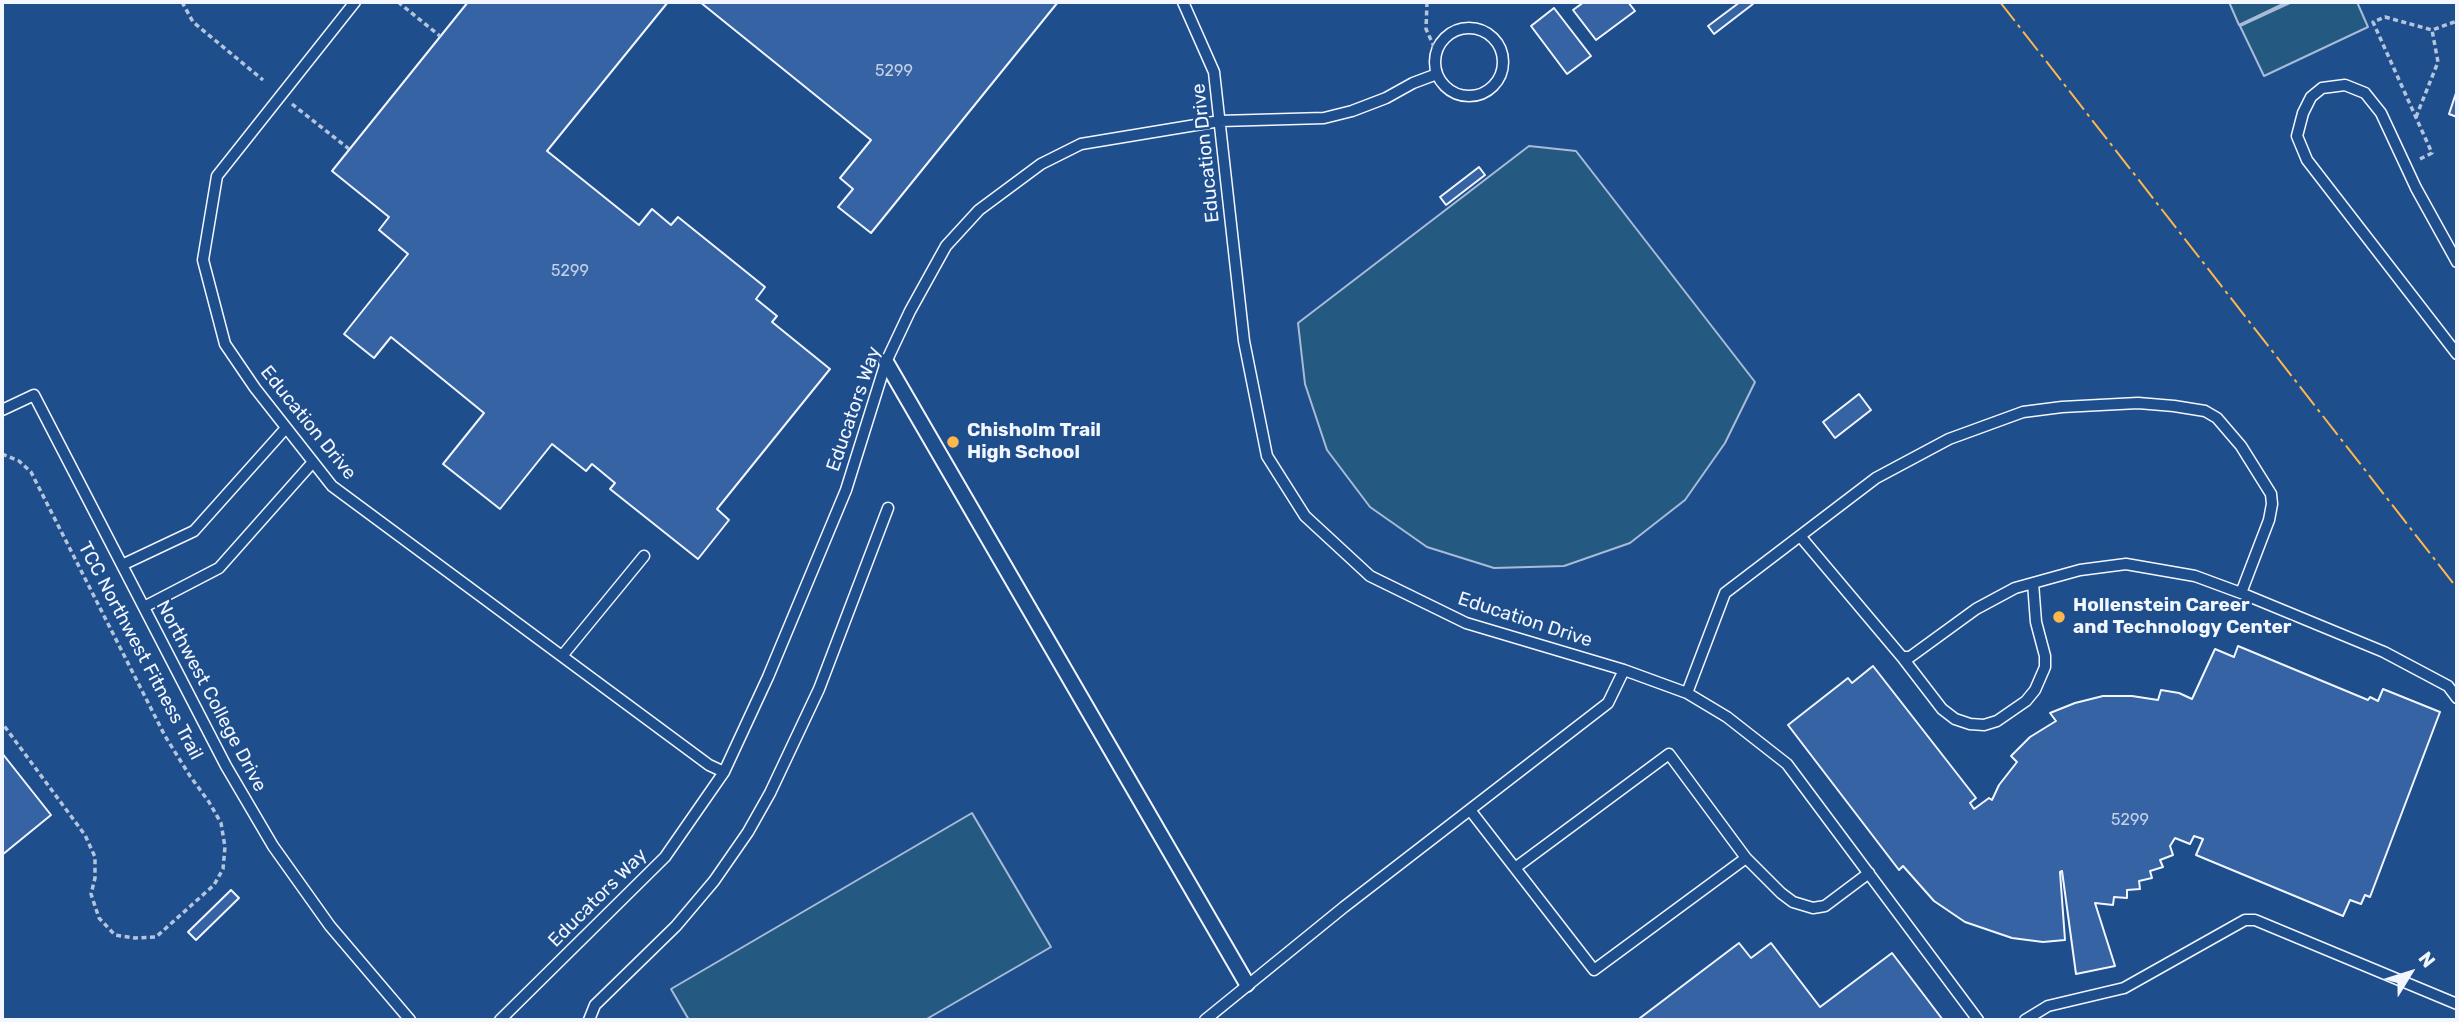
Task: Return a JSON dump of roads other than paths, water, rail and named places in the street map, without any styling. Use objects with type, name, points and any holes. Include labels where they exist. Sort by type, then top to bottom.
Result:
[{"type":"street","points":[[886,362],[1247,984]]},
{"type":"lane","name":"Education Drive","points":[[355,2],[217,176],[203,260],[225,344],[255,388],[332,486],[709,765],[724,772]]},
{"type":"lane","name":"Education Drive","points":[[1184,2],[1214,72],[1244,341],[1267,456],[1305,516],[1370,576],[1466,623],[1624,670],[1687,694],[1727,717],[1787,764],[1978,1020]]},
{"type":"lane","points":[[1472,27],[1493,36],[1504,56],[1500,78],[1484,93],[1473,96],[1452,92],[1437,74],[1436,51],[1441,41],[1460,28],[1472,27]]},
{"type":"lane","name":"Educators Way","points":[[500,1020],[665,857],[724,772],[768,677],[846,489],[886,362],[910,311],[946,246],[979,210],[1041,164],[1081,144],[1220,121],[1324,118],[1386,98],[1437,74]]},
{"type":"lane","points":[[2457,262],[2405,166],[2381,113],[2365,93],[2346,85],[2322,88],[2311,97],[2303,113],[2297,136],[2307,160],[2457,354]]},
{"type":"lane","name":"Northwest College Drive","points":[[2,410],[34,395],[226,766],[274,846],[330,926],[410,1020]]},
{"type":"lane","points":[[1687,694],[1725,593],[1876,478],[1950,439],[2023,412],[2062,407],[2138,404],[2205,411],[2217,418],[2241,446],[2271,494],[2269,520],[2241,593]]},
{"type":"lane","points":[[122,565],[194,531],[286,428]]},
{"type":"lane","points":[[144,607],[219,568],[313,462]]},
{"type":"lane","points":[[589,1020],[595,1005],[676,926],[714,881],[771,793],[819,689],[888,508]]},
{"type":"lane","points":[[1800,536],[1942,709],[1955,719],[1969,723],[1997,721],[2017,708],[2035,690],[2045,667],[2045,656],[2036,622],[2033,583]]},
{"type":"lane","points":[[562,656],[644,555]]},
{"type":"lane","points":[[1902,657],[1910,657],[1996,597],[2080,570],[2126,564],[2195,576],[2241,593],[2384,652],[2448,686],[2457,698]]},
{"type":"lane","points":[[1205,1020],[1247,984],[1608,704],[1624,670]]},
{"type":"lane","points":[[1515,868],[1669,754],[1746,858],[1793,902],[1813,908],[1825,906],[1868,873]]},
{"type":"lane","points":[[1470,810],[1594,970],[1746,858]]},
{"type":"lane","points":[[2025,1020],[2048,1006],[2124,988],[2245,920],[2255,920],[2457,1004]]},
{"type":"place","name":"Chisholm Trail High School","points":[[953,442]]},
{"type":"place","name":"Hollenstein Career and Technology Center","points":[[2059,617]]}]
